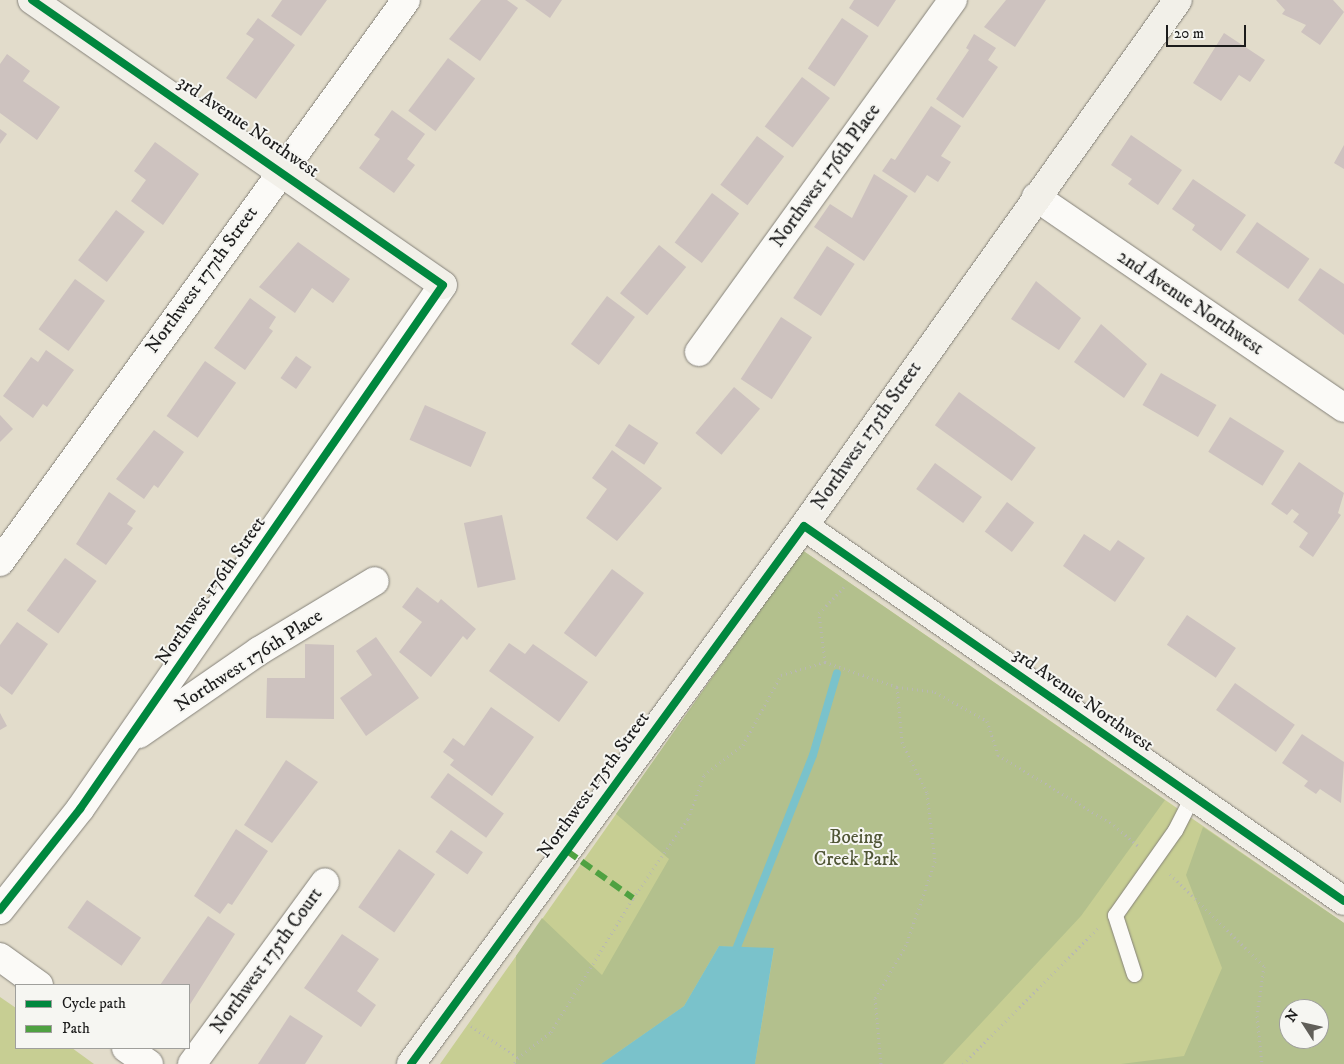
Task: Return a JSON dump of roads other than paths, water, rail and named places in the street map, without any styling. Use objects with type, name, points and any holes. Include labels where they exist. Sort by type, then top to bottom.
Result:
[{"type":"street","name":"3rd Avenue Northwest","points":[[32,0],[281,170],[443,285]]},
{"type":"street","name":"Northwest 177th Street","points":[[0,562],[281,170],[406,0]]},
{"type":"street","name":"Northwest 176th Place","points":[[699,352],[954,0]]},
{"type":"street","name":"Northwest 175th Street","points":[[411,1064],[804,526],[1036,197],[1178,0]]},
{"type":"street","name":"2nd Avenue Northwest","points":[[1036,197],[1344,408]]},
{"type":"street","name":"Northwest 176th Street","points":[[0,910],[125,744],[443,285]]},
{"type":"street","name":"3rd Avenue Northwest","points":[[804,526],[1344,901]]},
{"type":"street","name":"Northwest 176th Place","points":[[125,744],[259,651],[375,581]]},
{"type":"street","name":"Northwest 175th Court","points":[[192,1064],[325,882]]},
{"type":"street","points":[[0,957],[38,984]]},
{"type":"street","points":[[127,1049],[149,1064]]},
{"type":"lane","points":[[1134,974],[1115,914],[1154,860],[1192,796]]},
{"type":"water","points":[[719,946],[774,948],[755,1064],[601,1064],[684,1006]]},
{"type":"waterway","points":[[737,947],[813,755],[837,673]]},
{"type":"park label","name":"Boeing Creek Park","points":[[856,849]]}]
